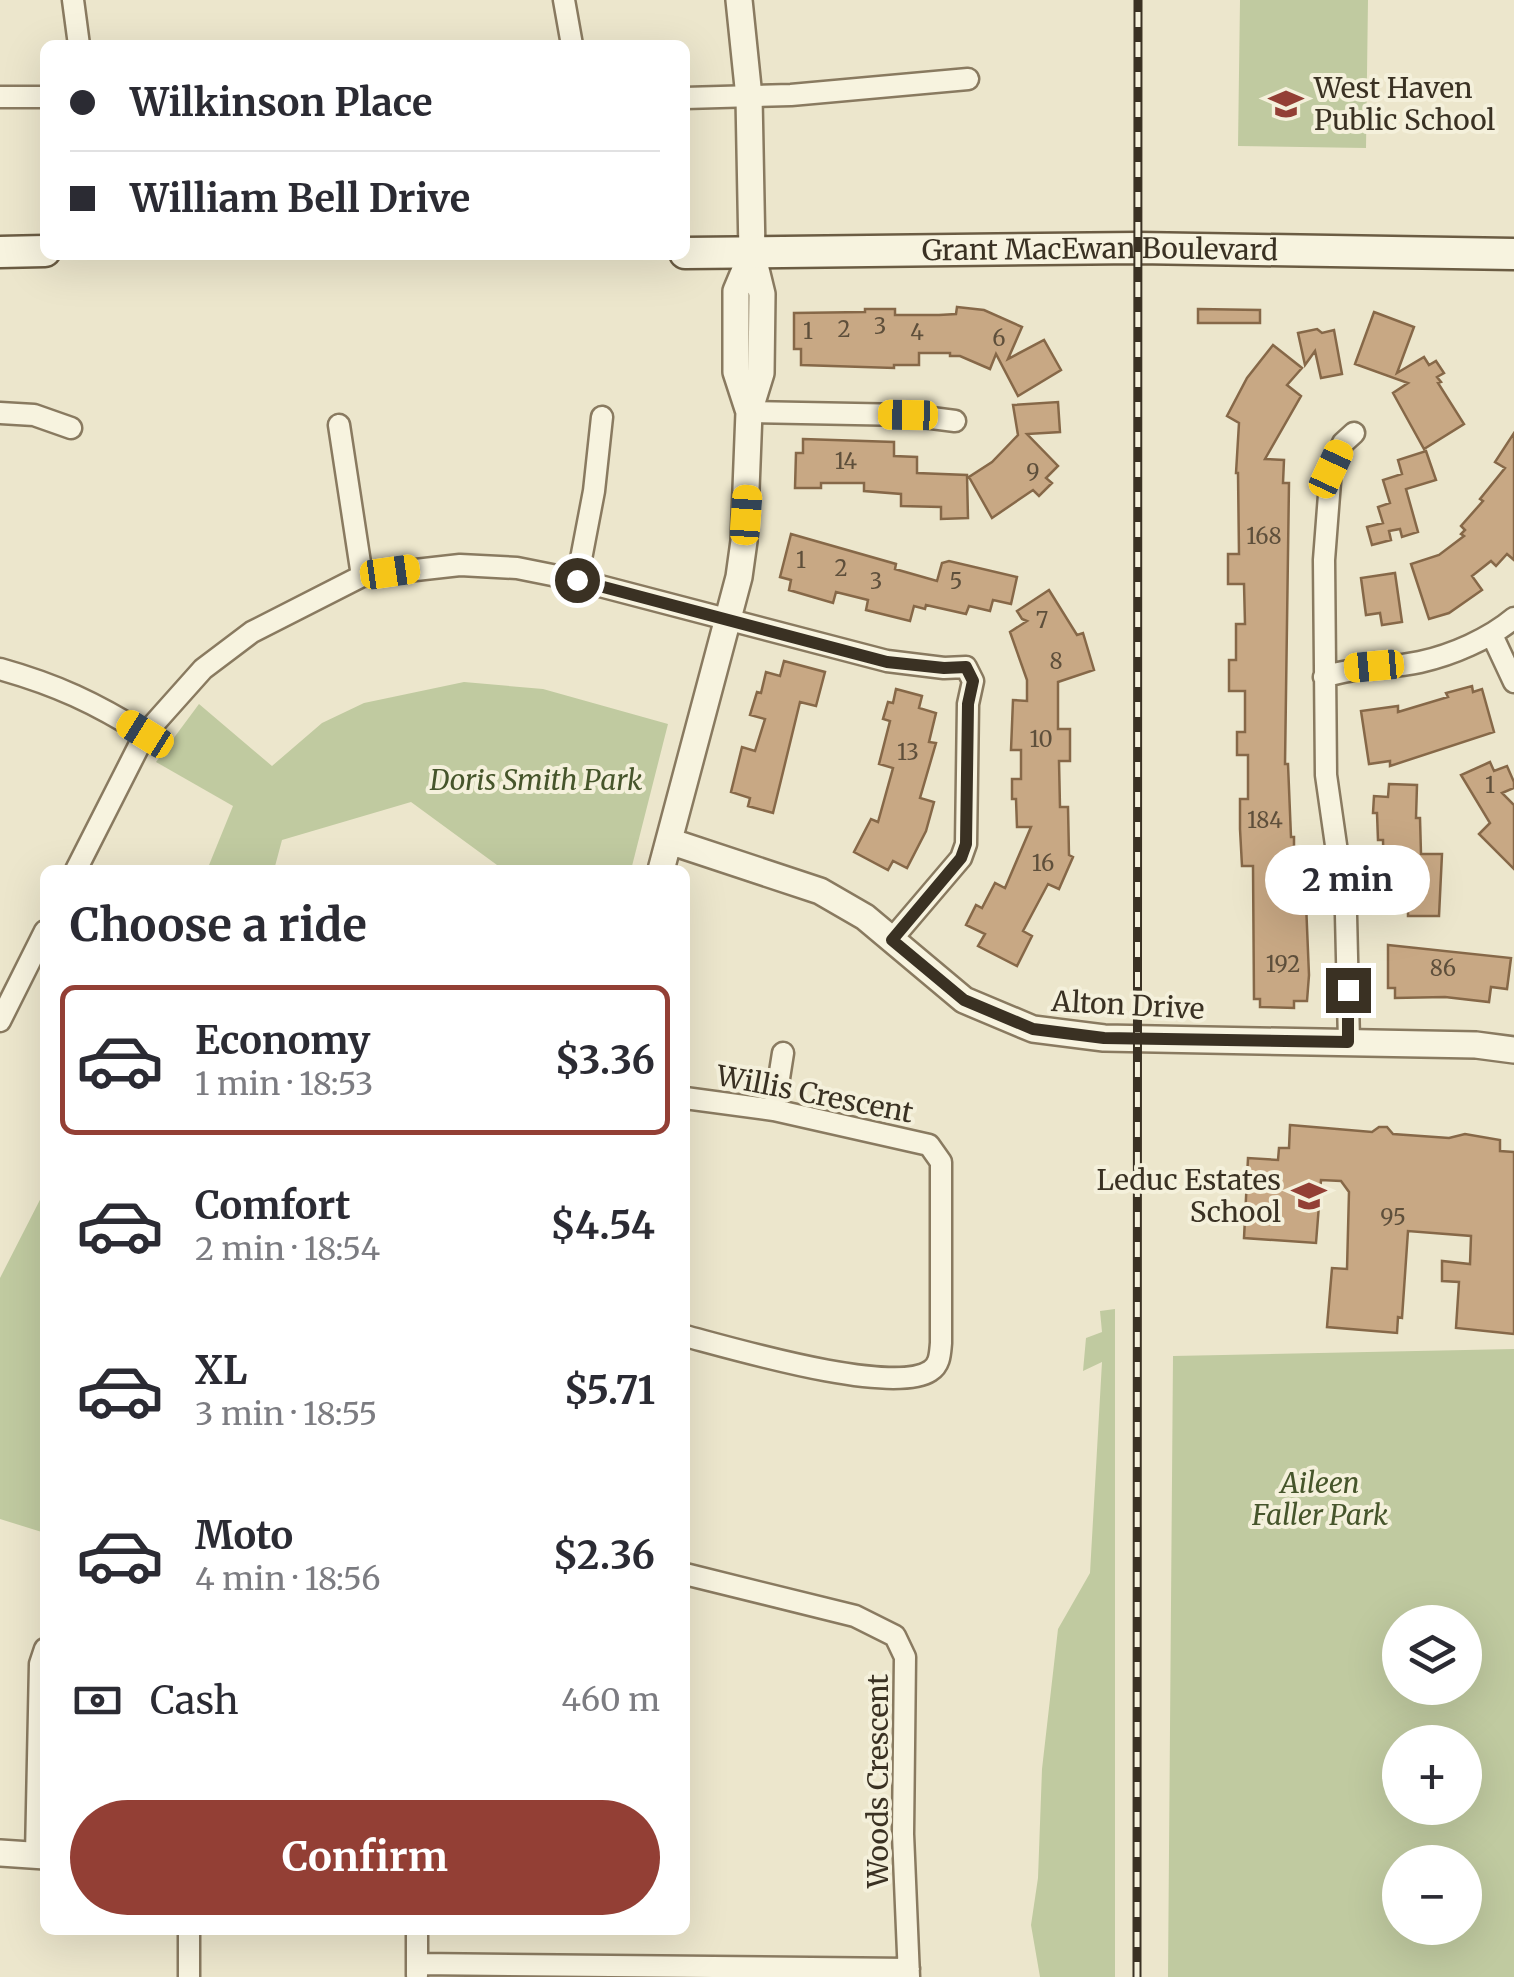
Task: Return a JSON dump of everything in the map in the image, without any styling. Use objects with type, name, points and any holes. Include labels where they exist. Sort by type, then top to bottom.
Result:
[{"type":"main road","name":"Grant MacEwan Boulevard","points":[[690,253],[1138,248],[1514,254]]},
{"type":"main road","points":[[0,252],[40,252]]},
{"type":"street","points":[[74,0],[78,40]]},
{"type":"street","points":[[564,0],[571,40]]},
{"type":"street","points":[[663,865],[729,621],[744,541],[749,412],[736,372],[736,292],[752,254],[750,97],[739,0]]},
{"type":"street","points":[[690,98],[750,97],[968,79]]},
{"type":"street","points":[[0,97],[40,97]]},
{"type":"street","points":[[749,412],[908,415],[955,420]]},
{"type":"street","points":[[0,413],[34,415],[72,428]]},
{"type":"street","points":[[577,580],[594,492],[602,417]]},
{"type":"street","points":[[339,425],[362,576]]},
{"type":"street","points":[[1348,1042],[1346,915],[1326,775],[1324,676],[1327,492],[1331,469],[1343,443],[1354,433]]},
{"type":"street","points":[[79,865],[145,734],[203,669],[252,632],[362,576],[460,564],[517,568],[577,580],[887,662],[966,667],[973,681],[968,704],[966,844],[961,858],[892,940]]},
{"type":"street","points":[[1324,676],[1348,668],[1419,662],[1492,635],[1514,618]]},
{"type":"street","points":[[1492,635],[1514,682]]},
{"type":"street","points":[[0,669],[93,702],[145,734]]},
{"type":"street","name":"Alton Drive","points":[[670,841],[820,890],[865,918],[964,1000],[1033,1029],[1104,1038],[1476,1045],[1514,1050]]},
{"type":"street","points":[[0,1021],[40,941]]},
{"type":"street","points":[[774,1110],[784,1053]]},
{"type":"street","name":"Willis Crescent","points":[[690,1099],[774,1110],[919,1142],[936,1152],[941,1162],[940,1356],[928,1373],[844,1374],[690,1337]]},
{"type":"street","name":"Woods Crescent","points":[[418,1971],[909,1973],[904,1834],[906,1657],[894,1636],[855,1616],[690,1575]]},
{"type":"street","points":[[0,1853],[40,1855]]},
{"type":"street","points":[[189,1935],[189,1977]]},
{"type":"street","points":[[417,1935],[418,1971]]},
{"type":"green space","points":[[1240,0],[1368,0],[1366,148],[1238,146]]},
{"type":"green space","name":"Doris Smith Park","points":[[464,682],[543,689],[668,724],[632,865],[497,865],[411,802],[282,840],[275,865],[209,865],[233,806],[156,762],[199,704],[272,766],[322,723],[364,703]]},
{"type":"green space","points":[[40,1200],[40,1531],[0,1519],[0,1278]]},
{"type":"green space","points":[[1115,1309],[1115,1977],[1040,1977],[1031,1925],[1038,1878],[1042,1769],[1058,1629],[1090,1573],[1102,1362],[1083,1371],[1086,1338],[1102,1332],[1100,1311]]},
{"type":"green space","name":"Aileen Faller Park","points":[[1514,1349],[1514,1977],[1168,1977],[1173,1356]]},
{"type":"building","points":[[957,307],[984,310],[1022,327],[1008,359],[1044,340],[1061,370],[1018,396],[996,354],[990,369],[950,353],[919,353],[919,365],[894,368],[801,365],[801,349],[794,349],[794,313],[895,309],[895,315],[939,315],[956,314]]},
{"type":"building","points":[[1198,309],[1260,310],[1260,323],[1198,323]]},
{"type":"building","points":[[1374,312],[1414,327],[1397,373],[1424,357],[1429,365],[1436,361],[1444,373],[1437,377],[1441,382],[1438,383],[1464,424],[1424,449],[1393,393],[1408,383],[1355,364]]},
{"type":"building","points":[[1317,329],[1322,333],[1334,330],[1342,374],[1321,378],[1315,351],[1305,365],[1298,333]]},
{"type":"building","points":[[1273,345],[1302,368],[1287,385],[1301,396],[1265,459],[1284,460],[1283,483],[1289,483],[1285,764],[1294,837],[1294,879],[1305,879],[1309,975],[1307,1001],[1294,1001],[1294,1008],[1260,1007],[1260,999],[1254,999],[1253,866],[1242,866],[1240,829],[1240,799],[1248,799],[1248,755],[1237,755],[1237,732],[1245,732],[1245,691],[1229,691],[1229,660],[1236,660],[1236,624],[1245,624],[1244,584],[1228,584],[1228,554],[1239,554],[1239,423],[1227,416],[1247,378]]},
{"type":"building","points":[[1058,402],[1060,432],[1027,434],[1058,466],[1046,478],[1052,483],[1039,496],[1033,490],[992,518],[969,477],[992,462],[1018,435],[1013,405]]},
{"type":"building","points":[[1514,433],[1514,560],[1507,554],[1496,566],[1491,561],[1472,576],[1482,590],[1449,613],[1429,619],[1411,564],[1439,555],[1464,536],[1461,526],[1505,468],[1495,462]]},
{"type":"building","points":[[803,439],[894,442],[894,456],[917,457],[917,473],[967,475],[968,518],[941,519],[941,507],[901,506],[901,494],[864,491],[864,483],[821,483],[821,488],[795,488],[796,453],[803,453]]},
{"type":"building","points":[[1426,451],[1436,480],[1406,489],[1418,532],[1402,537],[1400,529],[1389,531],[1391,540],[1372,545],[1367,527],[1383,523],[1378,507],[1390,503],[1383,480],[1402,474],[1398,460]]},
{"type":"building","points":[[791,534],[896,564],[895,569],[937,581],[942,563],[949,561],[1017,577],[1011,604],[993,600],[990,611],[969,606],[966,614],[914,606],[910,621],[866,610],[868,600],[836,592],[833,603],[789,590],[791,580],[780,577]]},
{"type":"building","points":[[1395,573],[1402,622],[1382,625],[1380,613],[1366,615],[1361,578]]},
{"type":"building","points":[[1049,590],[1077,635],[1083,633],[1094,670],[1058,682],[1058,729],[1070,729],[1070,761],[1059,761],[1060,807],[1068,807],[1069,855],[1073,857],[1059,889],[1048,884],[1023,931],[1032,936],[1017,966],[978,946],[985,934],[966,925],[976,905],[982,908],[995,883],[1005,888],[1031,827],[1017,827],[1016,799],[1012,799],[1012,779],[1021,779],[1021,750],[1011,750],[1013,700],[1027,701],[1027,680],[1010,632],[1027,621],[1017,611]]},
{"type":"building","points":[[784,661],[825,672],[816,706],[800,702],[773,813],[748,806],[750,798],[731,792],[742,747],[755,751],[765,719],[750,715],[757,692],[761,693],[766,672],[780,676]]},
{"type":"building","points":[[1472,686],[1473,692],[1482,689],[1494,732],[1390,766],[1390,761],[1369,764],[1361,711],[1398,706],[1398,712]]},
{"type":"building","points":[[896,689],[922,696],[919,708],[936,713],[929,742],[936,743],[920,798],[934,802],[926,831],[907,868],[893,861],[888,870],[854,852],[871,819],[878,822],[893,768],[879,764],[890,721],[883,719]]},
{"type":"building","points":[[1490,762],[1494,771],[1507,766],[1514,782],[1514,788],[1502,793],[1514,805],[1514,869],[1479,834],[1490,823],[1461,775]]},
{"type":"building","points":[[1389,784],[1417,785],[1421,854],[1442,854],[1439,916],[1408,916],[1408,909],[1390,909],[1390,885],[1384,885],[1383,840],[1378,840],[1377,813],[1373,813],[1374,796],[1388,797]]},
{"type":"building","points":[[1388,945],[1511,958],[1507,989],[1491,987],[1489,1002],[1445,997],[1395,998],[1395,988],[1388,988]]},
{"type":"building","name":"Leduc Estates School","points":[[1290,1125],[1372,1132],[1387,1127],[1393,1134],[1449,1138],[1465,1134],[1500,1140],[1500,1151],[1514,1152],[1514,1334],[1456,1328],[1459,1282],[1442,1281],[1442,1261],[1470,1264],[1471,1236],[1408,1231],[1402,1318],[1398,1317],[1397,1333],[1327,1327],[1332,1268],[1347,1269],[1349,1192],[1341,1181],[1321,1180],[1316,1243],[1244,1238],[1248,1158],[1278,1160],[1279,1148],[1289,1148]]},
{"type":"railway","points":[[1137,1977],[1138,0]]},
{"type":"place","name":"West Haven Public School","points":[[1286,104]]},
{"type":"place","name":"Leduc Estates School","points":[[1309,1196]]},
{"type":"route","points":[[577,580],[887,662],[966,667],[971,672],[966,844],[961,858],[892,940],[964,1000],[1033,1029],[1082,1037],[1348,1042],[1348,990]]}]
